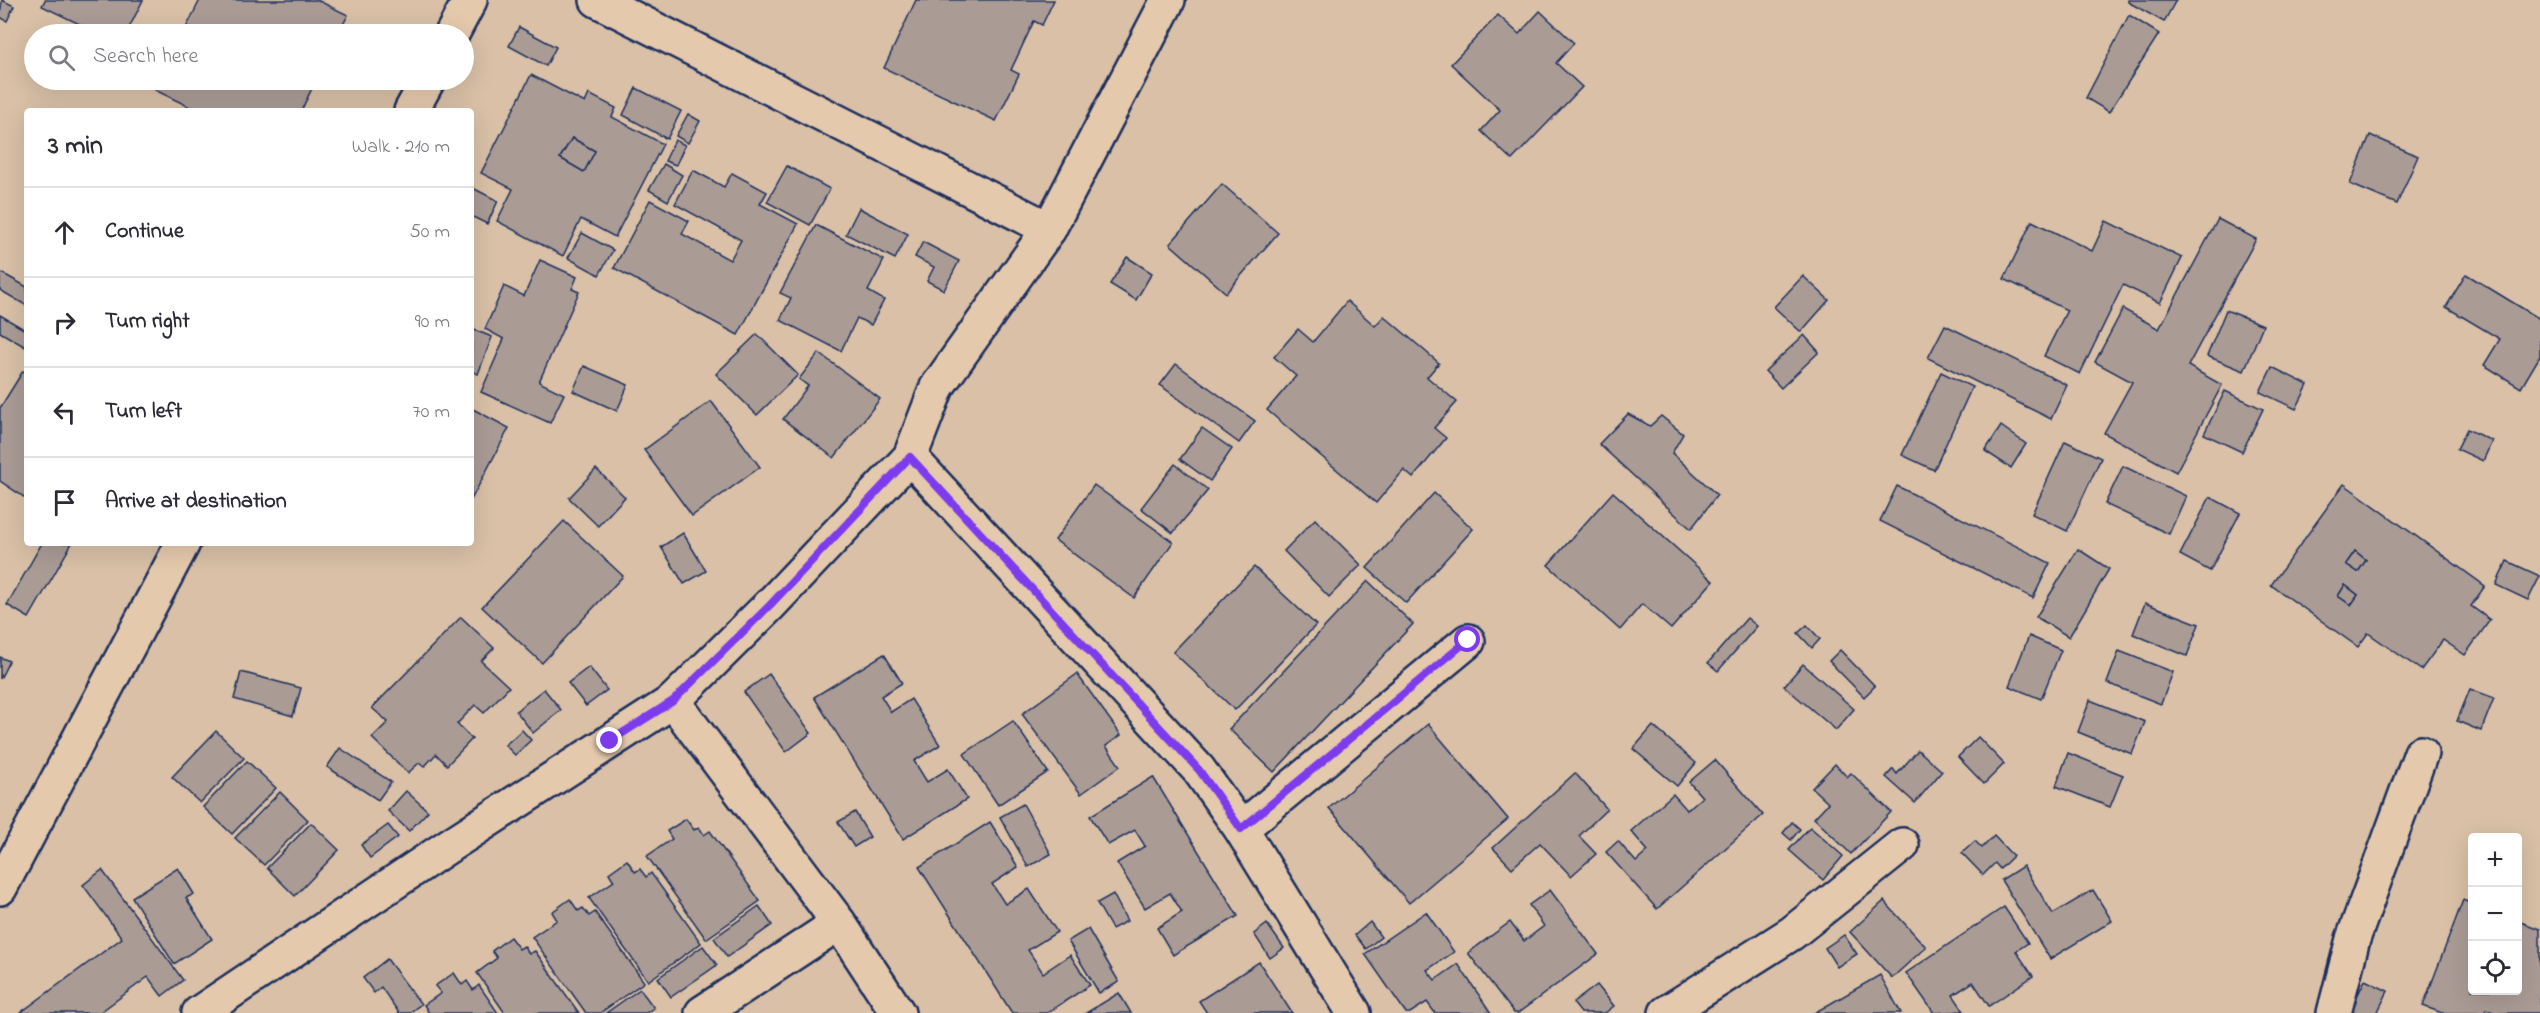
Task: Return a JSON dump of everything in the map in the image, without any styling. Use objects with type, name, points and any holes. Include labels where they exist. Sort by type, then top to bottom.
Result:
[{"type":"street","points":[[457,24],[470,0]]},
{"type":"street","points":[[597,0],[1049,229]]},
{"type":"street","points":[[199,1013],[450,845],[673,701],[770,605],[910,457],[937,387],[1049,229],[1168,0]]},
{"type":"street","points":[[413,108],[423,90]]},
{"type":"street","points":[[910,457],[1199,770],[1241,829],[1354,1013]]},
{"type":"street","points":[[0,888],[181,546]]},
{"type":"street","points":[[1241,829],[1468,640]]},
{"type":"street","points":[[673,701],[838,923],[898,1013]]},
{"type":"street","points":[[2334,1013],[2353,939],[2421,753]]},
{"type":"street","points":[[1666,1013],[1792,933],[1902,846]]},
{"type":"street","points":[[702,1013],[838,923]]},
{"type":"building","points":[[2,0],[14,6],[7,21],[0,17]]},
{"type":"building","points":[[45,0],[143,0],[131,24],[79,24],[42,6]]},
{"type":"building","points":[[200,0],[317,0],[348,15],[343,24],[188,24]]},
{"type":"building","points":[[916,0],[1054,0],[1042,25],[1034,21],[1011,70],[1019,74],[996,121],[884,68]]},
{"type":"building","points":[[2128,0],[2176,0],[2164,22]]},
{"type":"building","points":[[1540,11],[1574,43],[1556,63],[1582,87],[1512,160],[1481,131],[1500,110],[1451,64],[1498,15],[1519,34]]},
{"type":"building","points":[[2129,15],[2159,34],[2109,112],[2086,98]]},
{"type":"building","points":[[519,27],[556,47],[546,66],[509,46]]},
{"type":"building","points":[[531,75],[585,103],[589,94],[616,108],[612,117],[663,144],[615,237],[581,219],[563,256],[497,221],[513,189],[481,173]],"holes":[[[572,138],[595,151],[584,172],[560,158]]]},
{"type":"building","points":[[636,88],[681,111],[667,139],[623,115]]},
{"type":"building","points":[[155,90],[311,90],[302,108],[192,108]]},
{"type":"building","points":[[688,114],[700,121],[688,143],[676,136]]},
{"type":"building","points":[[2370,135],[2418,156],[2397,204],[2350,184]]},
{"type":"building","points":[[572,138],[595,151],[584,172],[560,158]]},
{"type":"building","points":[[675,140],[685,145],[676,165],[665,161]]},
{"type":"building","points":[[664,164],[682,175],[668,201],[649,190]]},
{"type":"building","points":[[787,166],[830,189],[810,225],[767,202]]},
{"type":"building","points":[[693,170],[724,187],[732,173],[767,192],[760,204],[798,224],[738,335],[614,268],[650,200],[689,221],[682,234],[730,260],[741,240],[675,204]]},
{"type":"building","points":[[1222,184],[1278,233],[1226,293],[1170,244]]},
{"type":"building","points":[[474,189],[498,201],[487,224],[474,218]]},
{"type":"building","points":[[859,208],[908,234],[895,259],[846,234]]},
{"type":"building","points":[[2218,219],[2256,239],[2188,366],[2222,385],[2176,472],[2104,433],[2132,382],[2095,362],[2123,309],[2159,329]]},
{"type":"building","points":[[2032,221],[2092,251],[2106,221],[2182,258],[2160,303],[2123,285],[2080,374],[2044,356],[2067,310],[2004,279]]},
{"type":"building","points":[[816,225],[884,260],[868,291],[884,300],[871,325],[857,318],[841,351],[780,320],[791,298],[780,293]]},
{"type":"building","points":[[582,233],[613,250],[599,275],[568,258]]},
{"type":"building","points":[[923,242],[959,261],[944,290],[927,281],[934,267],[915,257]]},
{"type":"building","points":[[1127,257],[1152,273],[1136,300],[1110,284]]},
{"type":"building","points":[[540,260],[577,277],[572,289],[579,292],[539,382],[564,394],[550,423],[481,392],[504,339],[485,329],[504,286],[524,296]]},
{"type":"building","points":[[0,272],[24,285],[24,304],[0,290]]},
{"type":"building","points":[[2466,274],[2540,319],[2540,356],[2521,388],[2484,365],[2500,339],[2446,307]]},
{"type":"building","points":[[1803,276],[1829,300],[1801,332],[1774,307]]},
{"type":"building","points":[[1347,301],[1375,326],[1384,316],[1439,363],[1427,377],[1457,402],[1434,428],[1446,438],[1413,478],[1404,470],[1376,503],[1267,410],[1296,376],[1274,357],[1298,329],[1313,342]]},
{"type":"building","points":[[2226,310],[2263,325],[2244,371],[2207,356]]},
{"type":"building","points":[[0,315],[24,329],[24,346],[0,332]]},
{"type":"building","points":[[1945,325],[2067,385],[2051,419],[1928,358]]},
{"type":"building","points":[[474,330],[492,337],[478,374],[474,372]]},
{"type":"building","points":[[757,334],[798,375],[757,415],[716,374]]},
{"type":"building","points":[[1804,335],[1819,352],[1781,388],[1765,371]]},
{"type":"building","points":[[819,353],[880,399],[834,458],[783,419],[808,386],[799,379]]},
{"type":"building","points":[[1176,364],[1255,421],[1239,443],[1160,385]]},
{"type":"building","points":[[584,366],[628,385],[617,411],[573,391]]},
{"type":"building","points":[[2272,367],[2308,385],[2296,409],[2260,392]]},
{"type":"building","points":[[24,372],[24,497],[0,481],[0,408]]},
{"type":"building","points":[[1941,372],[1972,387],[1934,470],[1902,455]]},
{"type":"building","points":[[2225,391],[2263,409],[2242,452],[2204,434]]},
{"type":"building","points":[[711,401],[760,467],[692,516],[644,450]]},
{"type":"building","points":[[474,410],[509,428],[474,494]]},
{"type":"building","points":[[1628,414],[1650,426],[1661,416],[1683,434],[1672,453],[1717,495],[1691,529],[1599,444]]},
{"type":"building","points":[[2001,426],[2026,444],[2011,468],[1985,451]]},
{"type":"building","points":[[1202,428],[1232,449],[1210,481],[1180,459]]},
{"type":"building","points":[[2467,429],[2492,441],[2483,461],[2457,449]]},
{"type":"building","points":[[2065,441],[2101,458],[2067,531],[2032,514]]},
{"type":"building","points":[[1175,464],[1208,490],[1173,533],[1141,508]]},
{"type":"building","points":[[2123,466],[2186,496],[2169,534],[2105,504]]},
{"type":"building","points":[[596,469],[625,497],[598,526],[569,498]]},
{"type":"building","points":[[2344,484],[2485,586],[2471,606],[2490,620],[2465,655],[2443,640],[2421,670],[2368,633],[2358,647],[2271,585]],"holes":[[[2355,551],[2366,560],[2358,572],[2346,564]],[[2345,585],[2358,595],[2351,605],[2338,596]]]},
{"type":"building","points":[[1094,485],[1173,542],[1134,598],[1055,540]]},
{"type":"building","points":[[1897,486],[2050,563],[2033,598],[1880,521]]},
{"type":"building","points":[[1613,492],[1713,581],[1671,629],[1642,604],[1620,630],[1548,565]]},
{"type":"building","points":[[1434,493],[1473,529],[1406,603],[1367,568]]},
{"type":"building","points":[[2210,497],[2240,513],[2210,571],[2180,555]]},
{"type":"building","points":[[1315,519],[1361,565],[1329,597],[1284,551]]},
{"type":"building","points":[[564,521],[623,576],[542,663],[482,607]]},
{"type":"building","points":[[683,533],[706,571],[684,584],[661,547]]},
{"type":"building","points":[[40,546],[70,546],[29,618],[7,605]]},
{"type":"building","points":[[2078,549],[2109,569],[2069,637],[2036,617]]},
{"type":"building","points":[[2355,551],[2366,560],[2358,572],[2346,564]]},
{"type":"building","points":[[2507,561],[2540,576],[2528,600],[2496,585]]},
{"type":"building","points":[[1254,567],[1316,625],[1235,710],[1173,652]]},
{"type":"building","points":[[1368,581],[1413,624],[1274,772],[1229,729]]},
{"type":"building","points":[[2345,585],[2358,595],[2351,605],[2338,596]]},
{"type":"building","points":[[2145,603],[2199,624],[2187,656],[2133,634]]},
{"type":"building","points":[[461,617],[494,648],[481,661],[509,687],[484,713],[475,705],[457,724],[472,739],[447,765],[436,754],[424,767],[419,763],[408,773],[372,738],[388,722],[372,708]]},
{"type":"building","points":[[1747,618],[1757,626],[1718,671],[1708,663]]},
{"type":"building","points":[[1807,625],[1820,639],[1812,648],[1798,633]]},
{"type":"building","points":[[2029,636],[2061,650],[2041,699],[2009,686]]},
{"type":"building","points":[[1840,650],[1875,686],[1864,697],[1829,661]]},
{"type":"building","points":[[2119,651],[2173,672],[2161,704],[2107,683]]},
{"type":"building","points":[[884,654],[902,683],[881,696],[891,712],[911,699],[940,745],[914,761],[927,782],[948,769],[967,799],[903,839],[814,697]]},
{"type":"building","points":[[0,657],[9,661],[0,679]]},
{"type":"building","points":[[1803,664],[1854,709],[1836,730],[1784,686]]},
{"type":"building","points":[[589,667],[607,690],[586,706],[568,683]]},
{"type":"building","points":[[241,672],[301,688],[293,716],[234,699]]},
{"type":"building","points":[[769,674],[811,733],[786,752],[744,692]]},
{"type":"building","points":[[1077,674],[1121,735],[1106,746],[1120,766],[1081,794],[1022,714]]},
{"type":"building","points":[[544,689],[561,710],[533,733],[516,711]]},
{"type":"building","points":[[2470,689],[2494,698],[2481,731],[2457,721]]},
{"type":"building","points":[[2090,700],[2145,722],[2132,754],[2078,732]]},
{"type":"building","points":[[1013,721],[1048,772],[998,805],[964,754]]},
{"type":"building","points":[[1428,724],[1508,819],[1409,903],[1329,808]]},
{"type":"building","points":[[1653,726],[1696,763],[1677,786],[1633,749]]},
{"type":"building","points":[[522,730],[531,740],[515,755],[505,745]]},
{"type":"building","points":[[216,731],[244,758],[200,803],[172,777]]},
{"type":"building","points":[[1978,737],[2004,764],[1984,784],[1958,757]]},
{"type":"building","points":[[340,748],[391,782],[378,800],[327,767]]},
{"type":"building","points":[[1918,750],[1942,771],[1915,803],[1886,777],[1893,769],[1897,774]]},
{"type":"building","points":[[2068,753],[2123,775],[2110,807],[2056,786]]},
{"type":"building","points":[[1715,760],[1763,815],[1657,909],[1606,852],[1618,841],[1636,862],[1648,851],[1631,831],[1673,794],[1687,810],[1702,797],[1689,782]]},
{"type":"building","points":[[247,761],[276,788],[232,834],[203,807]]},
{"type":"building","points":[[1835,764],[1847,777],[1851,773],[1891,812],[1851,854],[1814,818],[1828,803],[1812,788]]},
{"type":"building","points":[[1575,773],[1607,809],[1579,836],[1596,854],[1571,876],[1540,843],[1512,868],[1493,848]]},
{"type":"building","points":[[1153,777],[1238,916],[1173,955],[1157,928],[1182,912],[1170,893],[1145,908],[1117,863],[1145,846],[1135,830],[1108,845],[1090,816]]},
{"type":"building","points":[[406,791],[428,811],[409,831],[388,811]]},
{"type":"building","points":[[280,792],[308,820],[264,865],[235,838]]},
{"type":"building","points":[[1023,804],[1051,854],[1028,867],[1000,817]]},
{"type":"building","points":[[855,812],[870,837],[854,847],[838,822]]},
{"type":"building","points":[[686,819],[694,830],[699,827],[704,835],[710,831],[760,901],[706,939],[647,856],[672,839],[667,831]]},
{"type":"building","points":[[990,822],[1018,867],[992,884],[1005,904],[1029,889],[1057,932],[1028,950],[1043,973],[1070,955],[1090,985],[1047,1013],[1012,1013],[919,867]]},
{"type":"building","points":[[1792,822],[1800,829],[1791,840],[1783,833]]},
{"type":"building","points":[[311,823],[339,850],[295,896],[267,868]]},
{"type":"building","points":[[388,825],[398,837],[370,858],[361,845]]},
{"type":"building","points":[[1810,827],[1843,856],[1823,880],[1789,850]]},
{"type":"building","points":[[1994,836],[2013,856],[2000,869],[1995,863],[1983,875],[1962,853],[1975,841],[1982,848]]},
{"type":"building","points":[[627,860],[635,872],[640,869],[646,877],[651,873],[701,943],[648,981],[589,898],[614,881],[609,873]]},
{"type":"building","points":[[2023,866],[2053,914],[2093,890],[2112,921],[2050,959],[2001,880]]},
{"type":"building","points":[[178,868],[194,894],[186,898],[212,939],[174,964],[132,897]]},
{"type":"building","points":[[102,870],[183,980],[162,996],[148,977],[99,1013],[20,1013],[122,938],[83,885]]},
{"type":"building","points":[[1550,890],[1598,954],[1518,1013],[1514,1013],[1468,953],[1510,922],[1524,941],[1544,926],[1529,905]]},
{"type":"building","points":[[1113,894],[1127,921],[1112,929],[1097,903]]},
{"type":"building","points":[[570,899],[578,911],[583,908],[589,916],[595,912],[644,982],[600,1013],[586,1013],[532,937],[557,920],[552,912]]},
{"type":"building","points":[[2463,900],[2468,902],[2468,995],[2522,995],[2522,922],[2540,929],[2540,1013],[2496,1013],[2486,1009],[2484,1013],[2442,1013],[2423,1006]]},
{"type":"building","points":[[1884,901],[1926,947],[1892,978],[1850,932]]},
{"type":"building","points":[[759,906],[772,925],[727,957],[714,938]]},
{"type":"building","points":[[2004,907],[2028,943],[2016,951],[2033,976],[1989,1006],[1973,982],[1953,995],[1964,1011],[1934,1013],[1906,973]]},
{"type":"building","points":[[1426,912],[1454,952],[1427,970],[1435,980],[1458,964],[1491,1013],[1435,1013],[1427,1002],[1410,1013],[1406,1013],[1365,954]]},
{"type":"building","points":[[1370,922],[1381,937],[1366,949],[1355,935]]},
{"type":"building","points":[[1267,924],[1284,948],[1270,958],[1254,934]]},
{"type":"building","points":[[1088,929],[1119,982],[1099,993],[1068,941]]},
{"type":"building","points":[[1844,935],[1857,954],[1837,967],[1825,948]]},
{"type":"building","points":[[510,937],[519,949],[524,946],[529,954],[535,951],[579,1013],[505,1013],[477,973],[497,958],[492,951]]},
{"type":"building","points":[[703,946],[717,965],[671,997],[658,978]]},
{"type":"building","points":[[387,959],[421,1004],[409,1013],[399,1013],[381,987],[374,993],[363,978]]},
{"type":"building","points":[[1259,962],[1292,1013],[1207,1013],[1199,1001]]},
{"type":"building","points":[[454,973],[462,985],[467,981],[473,990],[479,985],[498,1013],[429,1013],[424,1005],[441,993],[435,986]]},
{"type":"building","points":[[1880,975],[1901,1013],[1814,1013]]},
{"type":"building","points":[[2365,980],[2388,991],[2377,1013],[2349,1013]]},
{"type":"building","points":[[1597,985],[1614,1006],[1605,1013],[1581,1013],[1573,1003]]},
{"type":"building","points":[[640,989],[654,1008],[646,1013],[606,1013]]},
{"type":"building","points":[[1119,993],[1131,1013],[1086,1013]]},
{"type":"route","points":[[610,741],[673,701],[770,605],[910,457],[1199,770],[1241,829],[1468,640]]}]
